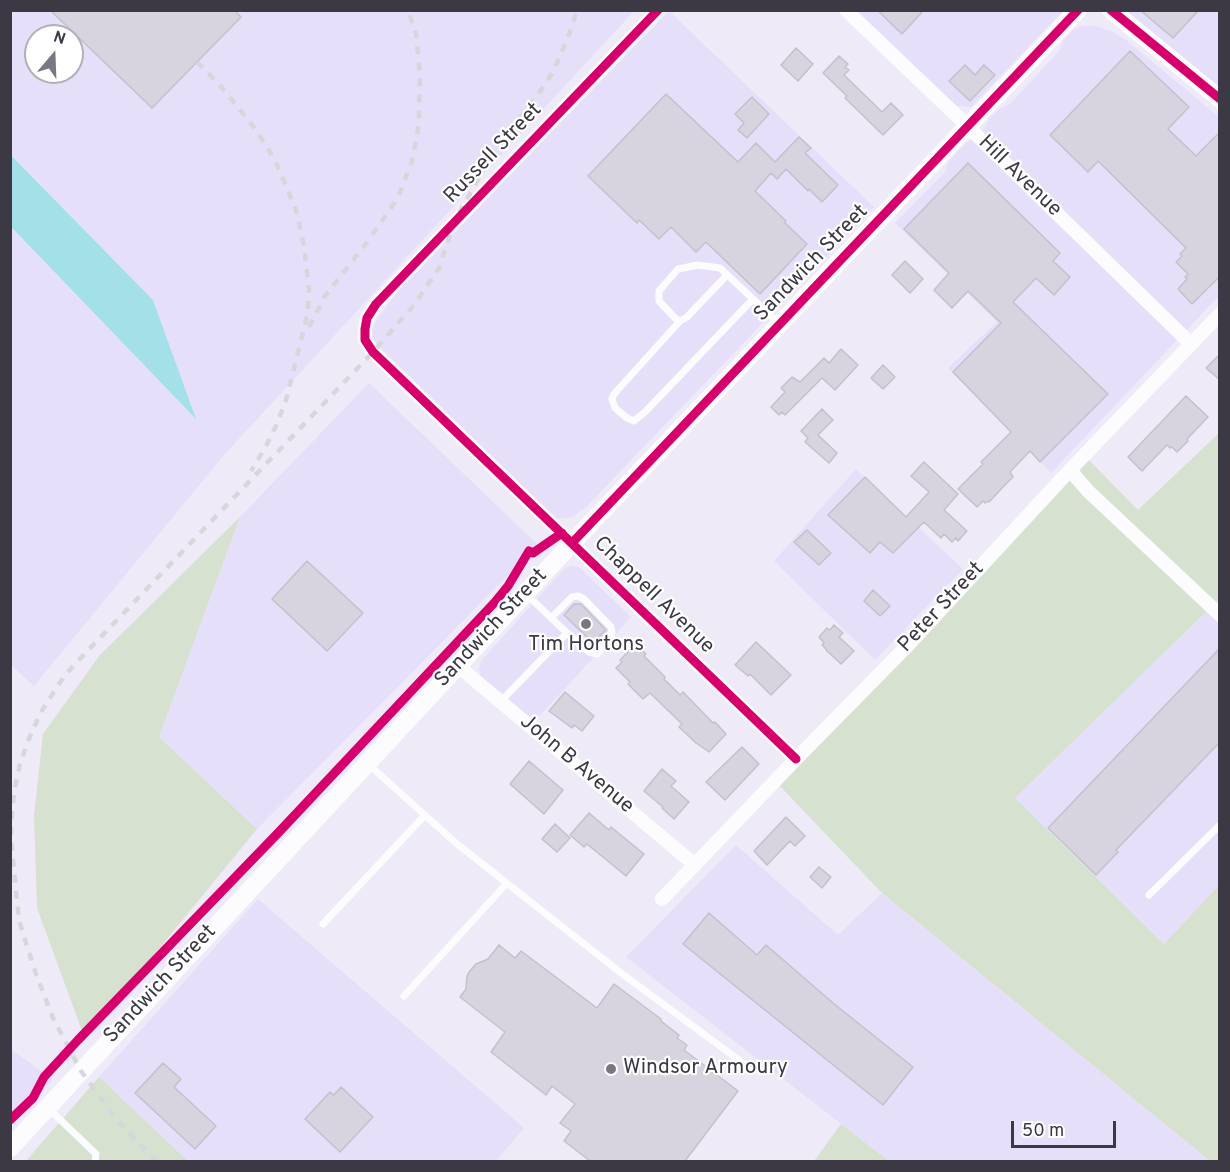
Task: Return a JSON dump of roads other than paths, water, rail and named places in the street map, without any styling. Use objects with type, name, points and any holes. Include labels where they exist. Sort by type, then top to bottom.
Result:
[{"type":"main road","name":"Sandwich Street","points":[[10,1148],[525,593],[1078,10]]},
{"type":"main road","points":[[1111,10],[1220,99]]},
{"type":"street","name":"Russell Street","points":[[365,329],[367,318],[376,304],[658,10]]},
{"type":"street","name":"Hill Avenue","points":[[846,10],[1191,344]]},
{"type":"street","name":"Peter Street","points":[[662,899],[910,643],[1070,470],[1220,314]]},
{"type":"street","name":"Chappell Avenue","points":[[365,329],[365,340],[373,352],[796,759]]},
{"type":"street","points":[[1070,470],[1088,491],[1220,615]]},
{"type":"street","name":"John B Avenue","points":[[458,666],[695,865]]},
{"type":"lane","points":[[680,321],[659,301],[659,291],[678,269],[698,265],[720,268],[780,324]]},
{"type":"lane","points":[[726,275],[687,317],[680,321],[614,394],[612,399],[615,408],[634,421],[753,298]]},
{"type":"lane","points":[[525,593],[551,618],[567,633],[589,652],[597,654],[611,639],[611,627],[584,599],[578,596],[572,597],[551,618]]},
{"type":"lane","points":[[500,702],[567,633]]},
{"type":"lane","points":[[367,764],[457,843],[507,883],[621,973],[751,1069]]},
{"type":"lane","points":[[323,924],[425,815]]},
{"type":"lane","points":[[1149,895],[1220,825]]},
{"type":"lane","points":[[404,996],[507,883]]},
{"type":"lane","points":[[48,1107],[96,1154],[95,1161]]},
{"type":"water","points":[[10,154],[153,300],[196,419],[11,227]]},
{"type":"railway","points":[[309,327],[325,296],[395,202],[412,161],[419,117],[420,75],[416,34],[408,10]]},
{"type":"railway","points":[[157,1162],[115,1118],[81,1071],[53,1018],[24,937],[19,920],[11,824],[14,792],[28,741],[41,712],[74,665],[373,352],[414,305],[439,268],[455,220],[484,169],[554,70],[577,10]]},
{"type":"railway","points":[[197,62],[241,111],[275,160],[296,210],[304,246],[309,289],[305,325],[286,400],[276,426],[251,471]]},
{"type":"place","name":"Tim Hortons","points":[[586,624]]},
{"type":"place","name":"Windsor Armoury","points":[[611,1069]]}]
